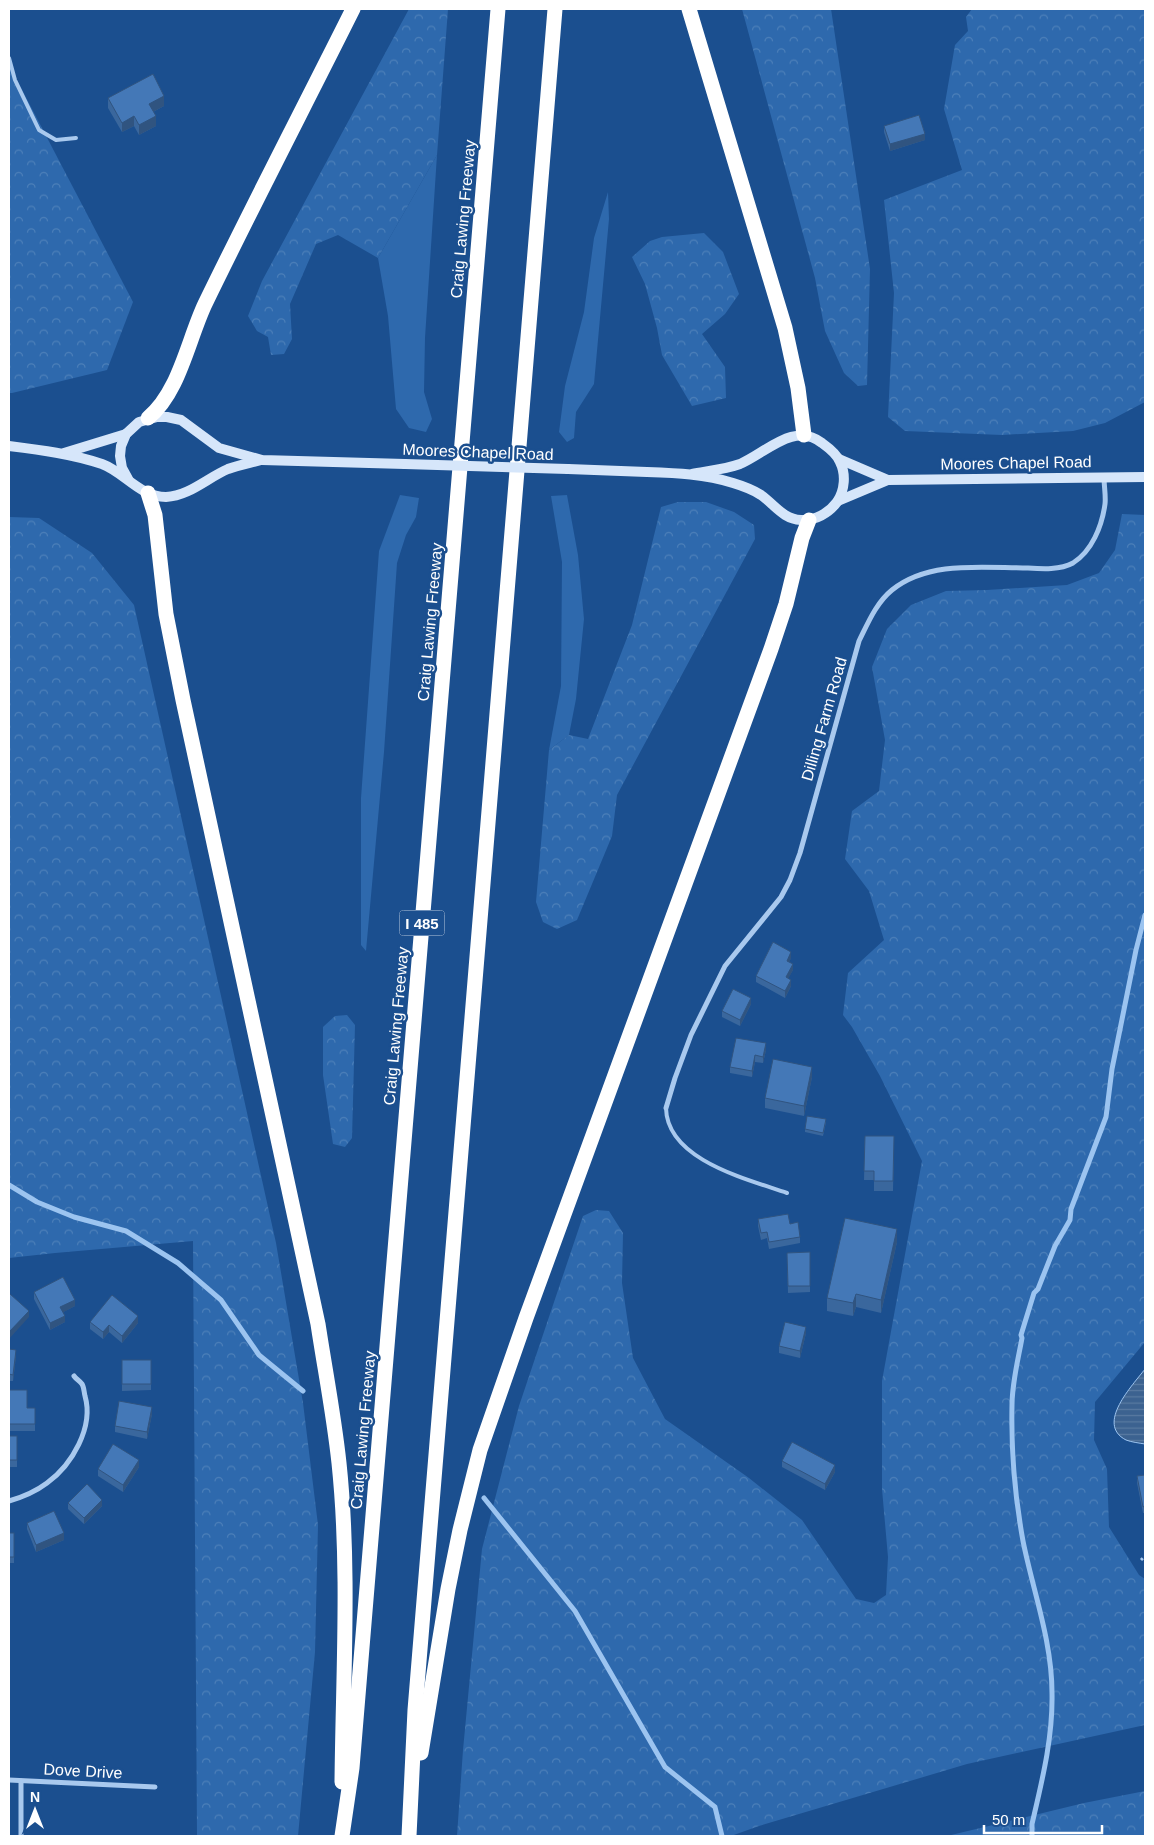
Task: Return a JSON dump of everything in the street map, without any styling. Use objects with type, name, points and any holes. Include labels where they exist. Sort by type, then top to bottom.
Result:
[{"type":"highway","points":[[148,418],[159,410],[168,397],[202,312],[353,9]]},
{"type":"highway","name":"Craig Lawing Freeway","points":[[342,1836],[354,1748],[498,9]]},
{"type":"highway","points":[[410,1829],[415,1710],[555,9]]},
{"type":"highway","points":[[688,9],[785,328],[798,388],[804,435]]},
{"type":"highway","points":[[148,493],[155,515],[166,614],[182,700],[318,1324],[339,1464],[344,1566],[342,1836]]},
{"type":"highway","points":[[410,1829],[448,1589],[460,1530],[480,1450],[526,1318],[771,649],[786,604],[802,538],[809,520]]},
{"type":"main road","name":"Moores Chapel Road","points":[[64,453],[126,434],[139,422],[148,418],[168,417],[181,420],[220,448],[262,460],[692,474],[750,488],[786,516],[809,520],[820,517],[838,501],[888,480],[1145,477]]},
{"type":"main road","points":[[126,434],[121,446],[120,456],[122,468],[128,479]]},
{"type":"main road","name":"Moores Chapel Road","points":[[692,474],[738,464],[754,457],[780,441],[804,435],[818,439],[839,459],[888,480]]},
{"type":"main road","name":"Moores Chapel Road","points":[[9,446],[64,453],[104,465],[128,479],[136,487],[148,493],[164,497],[180,495],[230,469],[262,460]]},
{"type":"main road","points":[[838,501],[844,480],[839,459]]},
{"type":"street","name":"Dilling Farm Road","points":[[666,1108],[674,1078],[725,966],[781,897],[790,880],[800,853],[859,641],[878,606],[892,591],[906,582],[940,570],[980,567],[1047,569],[1073,563],[1092,543],[1099,528],[1105,504],[1104,478]]},
{"type":"street","points":[[9,1501],[27,1496],[48,1483],[63,1468],[75,1450],[83,1433],[87,1416],[87,1401],[82,1385],[74,1376]]},
{"type":"street","name":"Dove Drive","points":[[9,1780],[156,1787]]},
{"type":"street","points":[[21,1781],[21,1836]]},
{"type":"lane","points":[[9,58],[15,80],[39,130],[56,140],[76,138]]},
{"type":"lane","points":[[666,1108],[666,1118],[669,1127],[674,1135],[692,1152],[724,1170],[787,1194]]},
{"type":"path","points":[[1141,1560],[1145,1556]]},
{"type":"green space","points":[[409,9],[448,9],[437,155],[378,258],[338,235],[316,244],[290,304],[292,339],[284,354],[271,355],[268,337],[257,331],[248,316],[262,281]]},
{"type":"green space","points":[[742,9],[831,9],[870,269],[867,385],[858,386],[844,373],[825,331],[815,278]]},
{"type":"green space","points":[[972,9],[1145,9],[1145,402],[1105,423],[1073,431],[1002,435],[905,431],[888,417],[894,293],[884,200],[962,170],[944,109],[955,45],[968,31],[966,17]]},
{"type":"green space","points":[[9,65],[133,302],[107,370],[12,393],[9,393]]},
{"type":"green space","points":[[437,155],[425,338],[424,392],[432,419],[426,432],[409,428],[396,409],[388,316],[378,258]]},
{"type":"green space","points":[[608,192],[609,219],[594,384],[576,412],[574,438],[567,442],[559,432],[565,386],[584,312],[594,238]]},
{"type":"green space","points":[[704,233],[723,252],[739,294],[725,314],[702,334],[725,367],[726,398],[692,406],[662,355],[645,284],[632,257],[650,241],[662,237]]},
{"type":"green space","points":[[400,495],[419,498],[416,517],[406,535],[397,563],[384,752],[366,951],[361,945],[361,798],[379,551]]},
{"type":"green space","points":[[567,495],[578,555],[584,619],[576,699],[569,735],[549,750],[561,686],[562,562],[551,496]]},
{"type":"green space","points":[[678,502],[706,502],[734,512],[754,525],[755,539],[617,795],[612,836],[577,920],[557,929],[543,922],[536,902],[549,750],[569,735],[588,739],[632,625],[661,507]]},
{"type":"green space","points":[[1122,514],[1145,515],[1145,1342],[1095,1402],[1094,1440],[1107,1469],[1109,1527],[1139,1575],[1145,1579],[1145,1725],[967,1764],[731,1836],[457,1836],[482,1549],[519,1406],[583,1216],[596,1210],[609,1211],[623,1233],[622,1283],[633,1358],[665,1419],[749,1478],[802,1520],[856,1599],[874,1603],[886,1595],[888,1557],[882,1489],[882,1381],[922,1161],[880,1076],[843,1015],[848,973],[884,940],[869,891],[845,859],[852,811],[879,791],[885,740],[872,667],[887,629],[911,605],[946,591],[1067,585],[1099,573],[1115,550]]},
{"type":"green space","points":[[9,517],[39,518],[92,553],[134,605],[276,1243],[303,1403],[318,1525],[315,1652],[298,1836],[197,1836],[193,1241],[9,1258]]},
{"type":"green space","points":[[347,1015],[355,1025],[352,1138],[345,1147],[333,1144],[323,1075],[323,1027],[335,1016]]},
{"type":"green space","points":[[1145,1791],[1145,1836],[947,1836],[1084,1803]]},
{"type":"shaded area","points":[[1145,1369],[1145,1444],[1126,1440],[1117,1433],[1114,1424],[1119,1405]]},
{"type":"building","points":[[153,74],[164,96],[149,104],[156,116],[139,125],[134,116],[122,123],[108,98]]},
{"type":"building","points":[[919,115],[925,134],[890,144],[884,126]]},
{"type":"building","points":[[773,942],[791,952],[787,961],[793,964],[786,977],[791,980],[785,991],[756,976]]},
{"type":"building","points":[[733,989],[751,998],[740,1020],[722,1011]]},
{"type":"building","points":[[736,1038],[766,1043],[763,1057],[755,1055],[752,1071],[730,1067]]},
{"type":"building","points":[[773,1059],[812,1067],[804,1106],[765,1098]]},
{"type":"building","points":[[807,1116],[826,1119],[823,1133],[805,1129]]},
{"type":"building","points":[[865,1136],[894,1136],[893,1181],[874,1181],[874,1171],[864,1171]]},
{"type":"building","points":[[788,1214],[790,1224],[798,1222],[800,1237],[769,1242],[767,1232],[761,1233],[758,1219]]},
{"type":"building","points":[[845,1218],[897,1229],[881,1300],[856,1294],[853,1303],[827,1298]]},
{"type":"building","points":[[810,1252],[810,1286],[788,1286],[787,1253]]},
{"type":"building","points":[[63,1277],[75,1300],[60,1307],[65,1316],[50,1323],[34,1292]]},
{"type":"building","points":[[9,1294],[29,1311],[9,1332]]},
{"type":"building","points":[[112,1295],[138,1316],[122,1336],[109,1325],[103,1332],[90,1322]]},
{"type":"building","points":[[785,1322],[806,1327],[800,1351],[779,1346]]},
{"type":"building","points":[[9,1349],[16,1350],[13,1375],[9,1374]]},
{"type":"building","points":[[122,1360],[151,1360],[151,1384],[122,1384]]},
{"type":"building","points":[[9,1390],[27,1390],[27,1408],[35,1408],[35,1424],[9,1424]]},
{"type":"building","points":[[119,1401],[152,1407],[147,1432],[115,1426]]},
{"type":"building","points":[[9,1436],[17,1436],[17,1460],[9,1460]]},
{"type":"building","points":[[792,1442],[835,1465],[825,1484],[782,1461]]},
{"type":"building","points":[[113,1444],[139,1460],[123,1485],[98,1469]]},
{"type":"building","points":[[1145,1475],[1145,1506],[1143,1507],[1137,1476]]},
{"type":"building","points":[[87,1484],[102,1500],[84,1518],[68,1503]]},
{"type":"building","points":[[54,1511],[64,1533],[36,1545],[27,1523]]},
{"type":"building","points":[[9,1533],[14,1533],[14,1557],[9,1557]]},
{"type":"waterway","points":[[1032,1836],[1032,1824],[1049,1743],[1052,1693],[1049,1654],[1023,1541],[1018,1508],[1012,1439],[1013,1388],[1021,1335],[1034,1293],[1038,1289],[1055,1246],[1070,1220],[1071,1209],[1106,1117],[1112,1069],[1145,915]]},
{"type":"waterway","points":[[9,1185],[37,1202],[74,1217],[126,1231],[178,1263],[221,1300],[259,1355],[303,1391]]},
{"type":"waterway","points":[[484,1498],[575,1611],[665,1767],[715,1807],[722,1836]]}]
